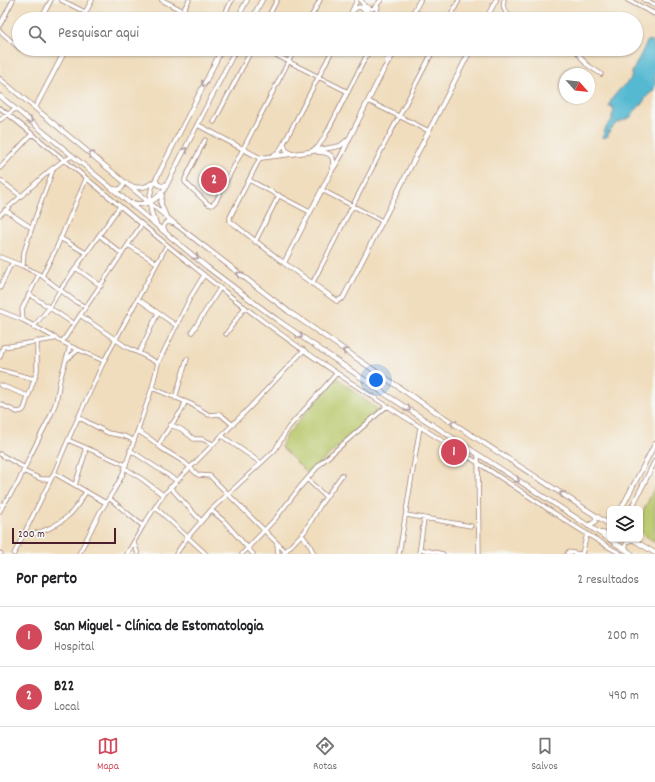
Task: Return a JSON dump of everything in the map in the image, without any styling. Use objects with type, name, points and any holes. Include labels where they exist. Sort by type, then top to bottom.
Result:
[{"type":"street","points":[[0,25],[13,0]]},
{"type":"street","points":[[45,12],[51,0]]},
{"type":"street","points":[[61,0],[85,12],[92,0]]},
{"type":"street","points":[[162,0],[183,11],[189,0]]},
{"type":"street","points":[[226,12],[232,0]]},
{"type":"street","points":[[241,12],[247,0]]},
{"type":"street","points":[[256,12],[262,0]]},
{"type":"street","points":[[271,12],[277,0]]},
{"type":"street","points":[[314,12],[320,0]]},
{"type":"street","points":[[352,12],[357,0]]},
{"type":"street","points":[[361,0],[367,12]]},
{"type":"street","points":[[364,6],[372,9],[381,0]]},
{"type":"street","points":[[375,12],[381,0]]},
{"type":"street","points":[[414,11],[420,0]]},
{"type":"street","points":[[453,12],[459,0]]},
{"type":"street","points":[[490,12],[496,0]]},
{"type":"street","points":[[504,0],[504,8],[506,12]]},
{"type":"street","points":[[628,0],[655,14]]},
{"type":"street","points":[[645,0],[655,5]]},
{"type":"street","points":[[352,12],[356,8],[360,7],[367,12]]},
{"type":"street","points":[[0,31],[12,42]]},
{"type":"street","points":[[35,108],[62,56]]},
{"type":"street","points":[[166,233],[153,218],[149,202],[150,193],[156,178],[218,56]]},
{"type":"street","points":[[168,218],[163,212],[161,197],[232,56]]},
{"type":"street","points":[[214,122],[248,56]]},
{"type":"street","points":[[278,56],[348,92]]},
{"type":"street","points":[[205,140],[184,181],[187,186],[212,205],[215,203],[291,56]]},
{"type":"street","points":[[270,157],[278,153],[284,143],[330,56]]},
{"type":"street","points":[[308,152],[317,148],[325,136],[366,56]]},
{"type":"street","points":[[284,263],[331,172],[341,156],[384,69],[389,58],[388,56]]},
{"type":"street","points":[[384,69],[392,56]]},
{"type":"street","points":[[312,284],[430,56]]},
{"type":"street","points":[[260,158],[230,219],[231,222],[255,242],[312,284],[335,300],[341,300],[467,56]]},
{"type":"street","points":[[581,56],[586,64],[601,74]]},
{"type":"street","points":[[0,79],[174,223],[319,334],[607,523]]},
{"type":"street","points":[[0,96],[166,233],[244,295],[309,343],[478,455],[632,554]]},
{"type":"street","points":[[368,101],[429,132]]},
{"type":"street","points":[[0,108],[220,288],[304,350],[387,406],[619,554]]},
{"type":"street","points":[[0,120],[15,108]]},
{"type":"street","points":[[198,125],[260,158],[342,146],[351,135]]},
{"type":"street","points":[[0,168],[32,134]]},
{"type":"street","points":[[325,136],[324,144],[327,147],[340,149],[341,156]]},
{"type":"street","points":[[284,143],[286,150],[293,154]]},
{"type":"street","points":[[331,172],[333,163],[331,156],[334,147]]},
{"type":"street","points":[[308,152],[325,152],[336,159],[341,156]]},
{"type":"street","points":[[32,228],[2,212],[54,167],[73,156]]},
{"type":"street","points":[[23,266],[24,252],[54,167]]},
{"type":"street","points":[[156,178],[156,182],[159,185],[163,186],[167,184]]},
{"type":"street","points":[[129,185],[135,187],[145,187],[152,183],[156,178]]},
{"type":"street","points":[[23,320],[22,309],[60,238],[86,179]]},
{"type":"street","points":[[113,188],[117,190],[122,188],[123,182],[121,179]]},
{"type":"street","points":[[0,180],[21,196]]},
{"type":"street","points":[[249,180],[310,212]]},
{"type":"street","points":[[129,201],[139,204],[149,202],[164,190]]},
{"type":"street","points":[[322,190],[382,222]]},
{"type":"street","points":[[255,242],[279,196]]},
{"type":"street","points":[[33,327],[50,307],[60,290],[120,206]]},
{"type":"street","points":[[166,233],[164,229],[165,224],[168,222],[174,223]]},
{"type":"street","points":[[62,342],[142,224]]},
{"type":"street","points":[[99,235],[122,254]]},
{"type":"street","points":[[60,238],[86,253]]},
{"type":"street","points":[[128,245],[157,264]]},
{"type":"street","points":[[14,554],[54,473],[104,361],[167,245]]},
{"type":"street","points":[[0,258],[23,266],[40,275],[76,302],[86,307]]},
{"type":"street","points":[[0,287],[12,263]]},
{"type":"street","points":[[76,268],[101,286]]},
{"type":"street","points":[[79,554],[125,467],[152,388],[158,363],[190,298],[204,275]]},
{"type":"street","points":[[192,332],[220,288]]},
{"type":"street","points":[[29,294],[74,324]]},
{"type":"street","points":[[138,299],[177,326]]},
{"type":"street","points":[[226,334],[245,307]]},
{"type":"street","points":[[0,311],[23,320],[55,339],[104,361]]},
{"type":"street","points":[[139,353],[158,313]]},
{"type":"street","points":[[80,315],[116,340],[158,363]]},
{"type":"street","points":[[0,356],[2,347],[55,339]]},
{"type":"street","points":[[0,404],[17,412],[22,411],[37,371],[37,341]]},
{"type":"street","points":[[0,511],[1,504],[16,486],[51,414],[56,402],[60,380],[70,346]]},
{"type":"street","points":[[66,360],[78,350]]},
{"type":"street","points":[[128,554],[162,495],[191,468],[304,350]]},
{"type":"street","points":[[175,398],[187,359]]},
{"type":"street","points":[[0,370],[35,379]]},
{"type":"street","points":[[176,554],[187,538],[211,510],[275,450],[288,428],[337,373]]},
{"type":"street","points":[[0,385],[28,396]]},
{"type":"street","points":[[152,388],[194,406],[209,415],[220,414],[233,425]]},
{"type":"street","points":[[158,446],[170,425],[182,410],[185,402]]},
{"type":"street","points":[[242,554],[276,518],[321,463],[387,406]]},
{"type":"street","points":[[78,417],[108,433],[124,436],[134,440]]},
{"type":"street","points":[[170,425],[181,429],[194,439],[202,439],[213,444]]},
{"type":"street","points":[[399,554],[420,427]]},
{"type":"street","points":[[138,431],[158,446],[177,457],[195,473],[200,476],[210,476],[264,530],[284,553],[302,535],[342,475]]},
{"type":"street","points":[[222,436],[261,463]]},
{"type":"street","points":[[68,440],[125,467],[162,495]]},
{"type":"street","points":[[623,506],[655,444]]},
{"type":"street","points":[[74,485],[85,454],[85,448]]},
{"type":"street","points":[[130,450],[177,481]]},
{"type":"street","points":[[0,454],[41,479],[51,479]]},
{"type":"street","points":[[478,455],[479,554]]},
{"type":"street","points":[[633,506],[655,462]]},
{"type":"street","points":[[54,473],[106,503]]},
{"type":"street","points":[[307,479],[326,497]]},
{"type":"street","points":[[170,487],[201,521]]},
{"type":"street","points":[[25,534],[36,534],[62,520],[70,514],[86,492]]},
{"type":"street","points":[[109,498],[143,526]]},
{"type":"street","points":[[155,507],[206,554]]},
{"type":"street","points":[[211,510],[224,521],[253,554]]},
{"type":"street","points":[[406,515],[471,526]]},
{"type":"street","points":[[588,526],[595,522],[596,518],[594,515]]},
{"type":"street","points":[[599,518],[607,520]]},
{"type":"street","points":[[419,554],[424,519]]},
{"type":"street","points":[[597,532],[607,534]]},
{"type":"street","points":[[567,554],[568,552],[581,554],[587,534]]},
{"type":"street","points":[[302,535],[314,554]]},
{"type":"street","points":[[134,542],[138,554]]},
{"type":"street","points":[[617,542],[622,548]]},
{"type":"street","points":[[627,542],[625,546],[627,551]]},
{"type":"street","points":[[638,542],[655,553]]},
{"type":"street","points":[[252,543],[253,554]]},
{"type":"street","points":[[276,543],[278,554]]},
{"type":"street","points":[[420,549],[443,554]]},
{"type":"green space","points":[[208,185],[216,189],[211,197],[204,193]]},
{"type":"green space","points":[[337,378],[378,410],[308,474],[281,447],[286,436]]},
{"type":"green space","points":[[655,487],[655,542],[643,534],[643,512]]},
{"type":"water","points":[[648,40],[653,42],[655,52],[655,86],[653,91],[635,110],[631,117],[617,123],[610,130],[607,137],[602,138],[606,127],[612,120],[614,111],[612,106],[609,107],[610,103],[618,92],[631,79],[632,72],[640,56],[643,56],[643,50]]},
{"type":"place","name":"B22","points":[[214,180]]},
{"type":"place","name":"San Miguel - Clínica de Estomatologia","points":[[454,452]]}]
